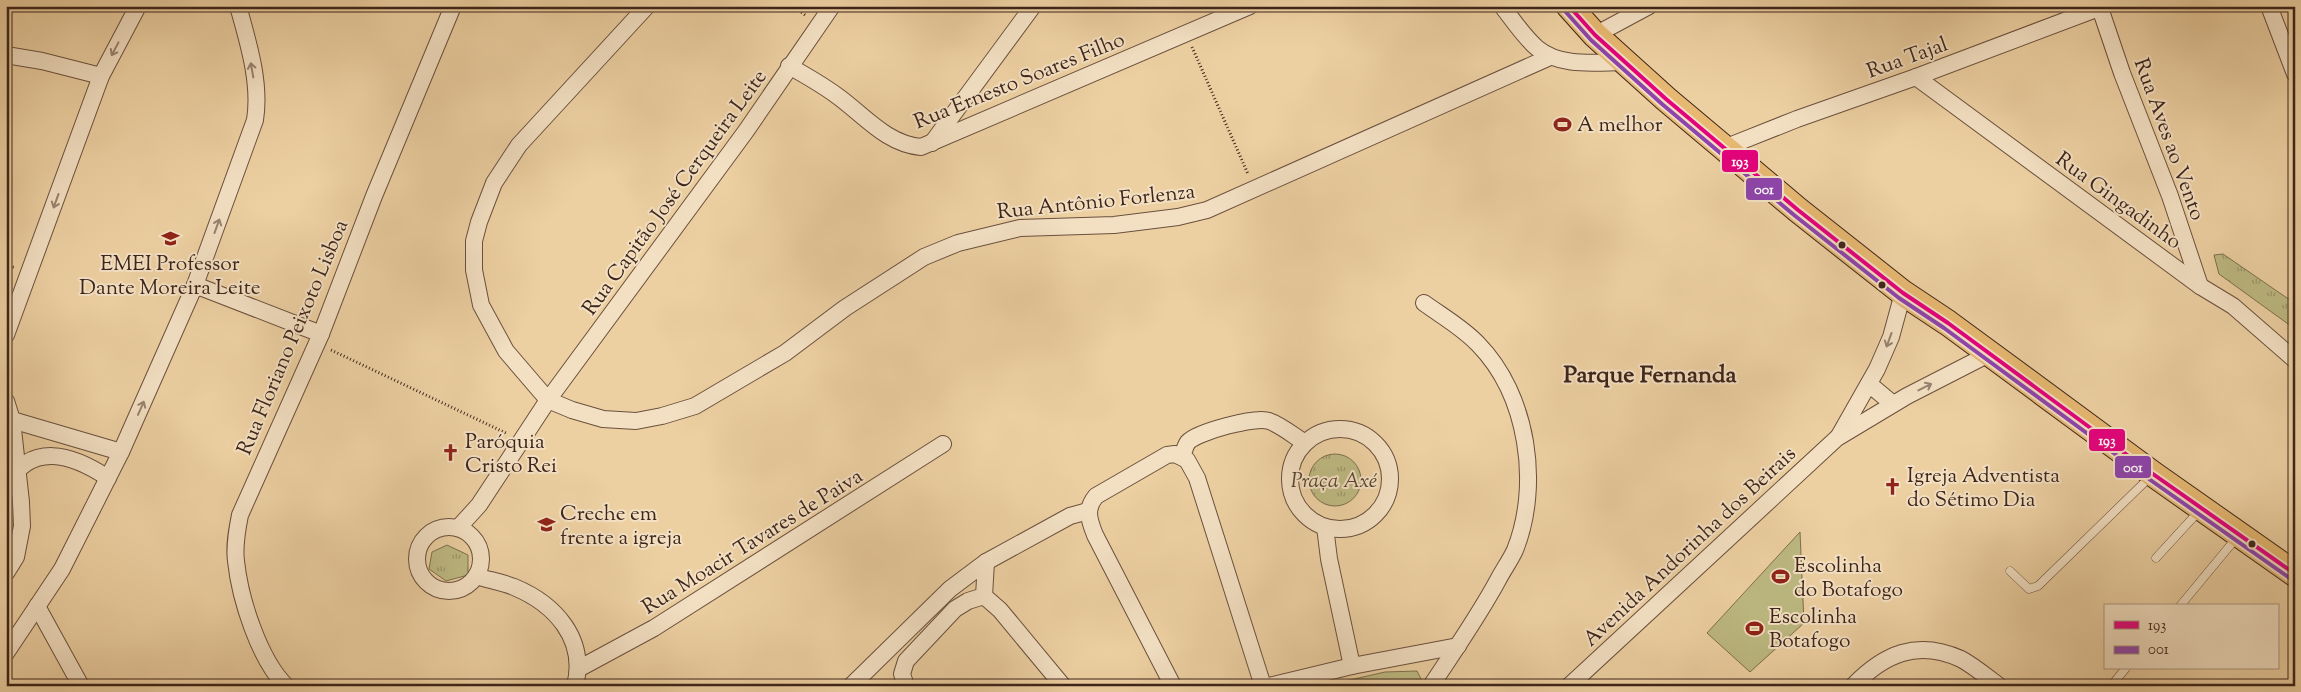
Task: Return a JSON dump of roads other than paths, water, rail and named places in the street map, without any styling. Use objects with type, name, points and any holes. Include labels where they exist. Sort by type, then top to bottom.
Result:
[{"type":"main road","points":[[1569,6],[1595,35],[1666,99],[1903,293],[1948,323],[2153,474],[2295,574]]},
{"type":"street","points":[[6,335],[101,76],[138,6]]},
{"type":"street","points":[[6,653],[62,569],[121,452],[195,285],[255,120],[257,108],[254,76],[238,6]]},
{"type":"street","name":"Rua Floriano Peixoto Lisboa","points":[[286,686],[267,662],[256,636],[236,562],[235,546],[240,515],[319,338],[374,196],[453,6]]},
{"type":"street","points":[[548,400],[506,351],[481,305],[474,270],[474,241],[494,183],[519,145],[647,6]]},
{"type":"street","name":"Rua Capitão José Cerqueira Leite","points":[[458,528],[479,505],[548,400],[746,132],[832,6]]},
{"type":"street","points":[[931,144],[1033,6]]},
{"type":"street","name":"Rua Ernesto Soares Filho","points":[[790,66],[836,95],[893,140],[908,146],[921,147],[1250,6]]},
{"type":"street","points":[[1502,6],[1536,47],[1550,57],[1571,62],[1626,62]]},
{"type":"street","points":[[1595,35],[1649,6]]},
{"type":"street","points":[[2270,6],[2295,74]]},
{"type":"street","name":"Rua Tajal","points":[[1724,148],[1797,119],[1916,77],[2102,7]]},
{"type":"street","name":"Rua Aves ao Vento","points":[[2102,7],[2122,73],[2170,196],[2200,286]]},
{"type":"street","points":[[6,55],[101,76]]},
{"type":"street","name":"Rua Antônio Forlenza","points":[[548,400],[603,419],[636,421],[662,416],[695,406],[785,353],[845,308],[924,257],[958,243],[1020,228],[1114,225],[1178,217],[1207,210],[1550,57]]},
{"type":"street","name":"Rua Gingadinho","points":[[1916,77],[2200,286],[2233,306],[2295,360]]},
{"type":"street","points":[[195,285],[319,338]]},
{"type":"street","name":"Avenida Andorinha dos Beirais","points":[[1837,438],[1869,384],[1890,337],[1903,293]]},
{"type":"street","points":[[1424,304],[1450,321],[1479,344],[1508,384],[1522,432],[1528,467],[1528,502],[1515,550],[1458,646],[1431,686]]},
{"type":"street","name":"Avenida Andorinha dos Beirais","points":[[1569,686],[1837,438],[1893,404],[1988,354]]},
{"type":"street","points":[[1869,384],[1893,404]]},
{"type":"street","points":[[6,401],[12,420],[21,502],[21,539],[16,557],[6,573]]},
{"type":"street","points":[[1182,456],[1189,442],[1196,437],[1221,428],[1258,419],[1268,420],[1305,443]]},
{"type":"street","points":[[12,420],[121,452]]},
{"type":"street","points":[[1334,428],[1350,429],[1366,435],[1378,445],[1387,459],[1391,475],[1389,492],[1383,507],[1372,519],[1357,527],[1341,530],[1325,527],[1309,519],[1298,506],[1291,490],[1290,473],[1295,457],[1305,443],[1318,433],[1334,428]]},
{"type":"street","name":"Rua Moacir Tavares de Paiva","points":[[580,668],[654,628],[943,444]]},
{"type":"street","points":[[1173,686],[1095,535],[1088,512],[1090,503],[1096,496],[1166,454],[1182,456],[1192,466],[1263,686]]},
{"type":"street","points":[[6,486],[17,469],[28,461],[50,456],[83,464],[108,478]]},
{"type":"street","points":[[851,686],[950,589],[986,562],[1070,516],[1088,512]]},
{"type":"street","points":[[1325,527],[1329,559],[1352,666]]},
{"type":"street","points":[[442,528],[458,528],[474,539],[479,548],[480,567],[476,576],[459,589],[448,591],[438,589],[428,583],[418,565],[418,554],[421,544],[428,535],[442,528]]},
{"type":"street","points":[[984,596],[986,562]]},
{"type":"street","points":[[476,576],[512,586],[529,594],[550,608],[568,632],[575,646],[580,668],[575,686]]},
{"type":"street","points":[[906,686],[902,668],[910,656],[955,610],[968,600],[984,596]]},
{"type":"street","points":[[984,596],[1000,610],[1063,686]]},
{"type":"street","points":[[37,606],[81,686]]},
{"type":"street","points":[[1269,686],[1352,666],[1458,646]]},
{"type":"street","points":[[1853,686],[1880,661],[1903,652],[1922,650],[1940,652],[1962,660],[1999,686]]},
{"type":"lane","points":[[2010,571],[2029,589],[2038,586],[2153,474]]},
{"type":"lane","points":[[2156,558],[2202,508]]},
{"type":"lane","points":[[2182,604],[2240,534]]},
{"type":"lane","points":[[2111,686],[2124,670]]},
{"type":"place","name":"A melhor","points":[[1563,124]]},
{"type":"place","name":"EMEI Professor Dante Moreira Leite","points":[[170,238]]},
{"type":"place","name":"Paróquia Cristo Rei","points":[[451,453]]},
{"type":"place","name":"Igreja Adventista do Sétimo Dia","points":[[1893,487]]},
{"type":"place","name":"Creche em frente a igreja","points":[[546,525]]},
{"type":"place","name":"Escolinha do Botafogo","points":[[1780,577]]},
{"type":"place","name":"Escolinha Botafogo","points":[[1755,628]]},
{"type":"district","name":"Parque Fernanda","points":[[1650,374]]},
{"type":"park label","name":"Praça Axé","points":[[1334,480]]}]
